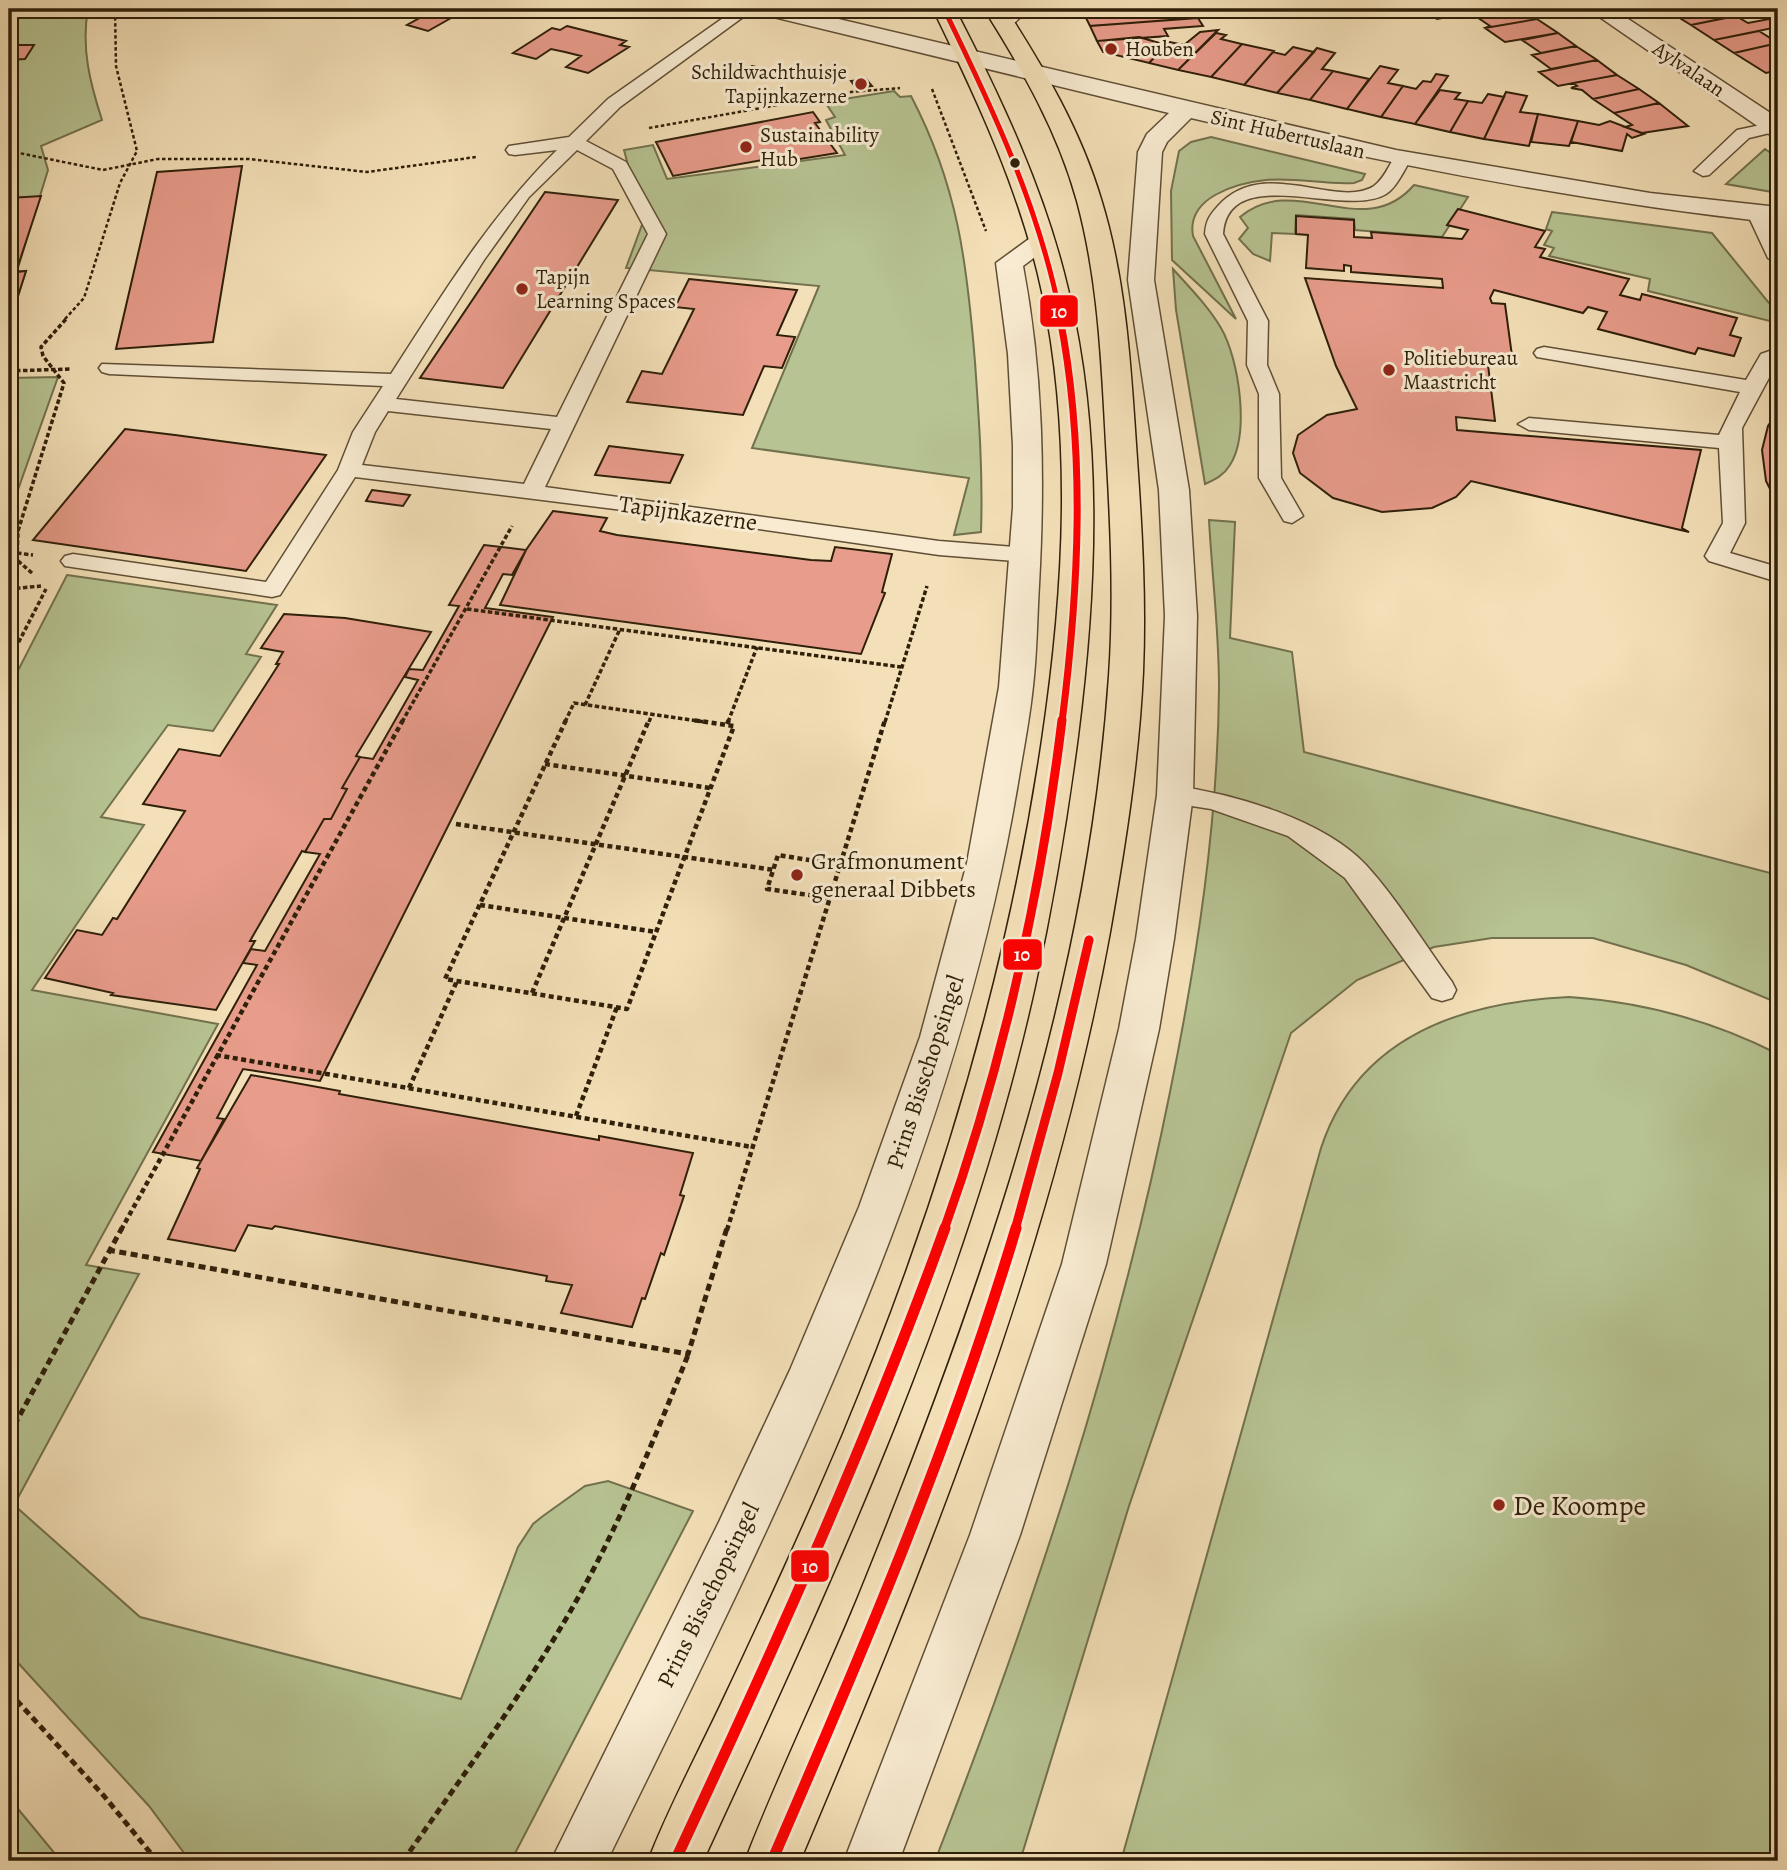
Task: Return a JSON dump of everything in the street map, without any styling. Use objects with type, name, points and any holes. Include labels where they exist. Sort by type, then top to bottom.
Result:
[{"type":"main road","points":[[675,1861],[816,1559],[884,1391],[970,1154],[1002,1045],[1031,930],[1060,763],[1076,557],[1074,456],[1066,363],[1056,293],[1023,185],[967,55],[944,9]]},
{"type":"main road","points":[[772,1861],[898,1564],[1016,1235],[1054,1102],[1105,853],[1124,699],[1127,305],[1064,133],[1006,13]]},
{"type":"street","name":"Sint Hubertuslaan","points":[[769,9],[1186,110],[1402,159],[1570,191],[1767,214]]},
{"type":"street","name":"Sint Hubertuslaan","points":[[804,17],[848,9]]},
{"type":"street","name":"Aylvalaan","points":[[1599,9],[1777,127]]},
{"type":"street","points":[[872,1861],[996,1535],[1084,1264],[1139,1029],[1175,795],[1181,678],[1174,490],[1127,305],[1150,152],[1156,139],[1186,110]]},
{"type":"street","name":"Prins Bisschopsingel","points":[[578,1861],[759,1488],[822,1344],[907,1136],[952,996],[991,840],[1006,765],[1020,666],[1028,555],[1027,405],[1022,335],[1009,263],[1042,242]]},
{"type":"lane","points":[[73,561],[272,590],[349,470],[364,432],[475,259],[523,193],[614,103],[746,9]]},
{"type":"lane","points":[[1703,171],[1743,134],[1777,127]]},
{"type":"lane","points":[[515,150],[575,142],[620,166],[657,234],[532,491]]},
{"type":"lane","points":[[1292,516],[1270,478],[1269,394],[1257,365],[1258,321],[1213,233],[1215,220],[1235,199],[1262,190],[1295,189],[1345,196],[1374,193],[1389,180],[1402,159]]},
{"type":"lane","points":[[1767,214],[1778,258]]},
{"type":"lane","points":[[1544,353],[1754,388]]},
{"type":"lane","points":[[1778,354],[1768,358],[1731,428],[1729,442],[1734,523],[1717,556],[1778,575]]},
{"type":"lane","points":[[109,368],[397,380]]},
{"type":"lane","points":[[382,404],[565,424]]},
{"type":"lane","points":[[1529,424],[1729,442]]},
{"type":"lane","name":"Tapijnkazerne","points":[[349,470],[532,491],[939,548],[1028,555]]},
{"type":"lane","points":[[1175,795],[1213,800],[1297,829],[1355,871],[1442,990]]},
{"type":"path","points":[[34,574],[18,560],[17,541],[63,389],[62,378],[43,356],[43,343],[84,298],[120,183],[130,166],[137,145],[116,66],[116,9]]},
{"type":"path","points":[[928,80],[974,193],[989,241]]},
{"type":"path","points":[[575,142],[851,92],[900,88]]},
{"type":"path","points":[[9,151],[103,170],[158,159],[262,159],[367,172],[515,150]]},
{"type":"path","points":[[9,371],[56,369]]},
{"type":"path","points":[[9,1435],[216,1055],[532,491]]},
{"type":"path","points":[[403,1861],[512,1709],[580,1594],[649,1455],[688,1354],[939,548]]},
{"type":"path","points":[[9,661],[44,596],[46,586],[43,579]]},
{"type":"path","points":[[9,589],[46,586]]},
{"type":"path","points":[[467,609],[901,667]]},
{"type":"path","points":[[585,705],[620,629]]},
{"type":"path","points":[[727,724],[757,648]]},
{"type":"path","points":[[574,703],[585,705],[734,726],[627,1009],[445,979],[574,703]]},
{"type":"path","points":[[532,993],[652,714]]},
{"type":"path","points":[[545,764],[710,788]]},
{"type":"path","points":[[456,824],[774,870]]},
{"type":"path","points":[[830,898],[768,889],[778,855],[840,865]]},
{"type":"path","points":[[480,905],[656,932]]},
{"type":"path","points":[[409,1087],[457,981]]},
{"type":"path","points":[[576,1116],[617,1007]]},
{"type":"path","points":[[216,1055],[752,1147]]},
{"type":"path","points":[[108,1250],[688,1354]]},
{"type":"path","points":[[9,1692],[104,1796],[157,1861]]},
{"type":"green space","points":[[9,9],[88,9],[86,52],[102,120],[41,146],[48,170],[17,271],[26,271],[18,296],[9,296]]},
{"type":"green space","points":[[894,91],[900,97],[911,96],[927,129],[940,162],[958,226],[975,362],[981,468],[981,532],[954,535],[969,478],[752,448],[819,286],[626,268],[643,222],[624,150],[653,145],[667,179],[845,155],[826,120],[835,117],[825,102]]},
{"type":"green space","points":[[1211,137],[1365,174],[1362,180],[1354,183],[1288,179],[1254,182],[1228,189],[1205,202],[1197,211],[1193,236],[1236,319],[1172,260],[1171,191],[1179,151],[1191,142]]},
{"type":"green space","points":[[1765,149],[1778,158],[1778,193],[1726,184]]},
{"type":"green space","points":[[1414,185],[1468,197],[1442,237],[1355,230],[1354,219],[1296,215],[1295,234],[1272,233],[1270,261],[1253,254],[1239,239],[1248,228],[1240,217],[1261,205],[1284,200],[1351,209],[1373,208],[1394,201]]},
{"type":"green space","points":[[1552,212],[1712,233],[1778,314],[1778,323],[1648,291],[1650,279],[1549,256],[1554,248],[1544,245],[1552,231],[1546,229]]},
{"type":"green space","points":[[1173,269],[1205,305],[1221,328],[1233,358],[1240,396],[1240,434],[1236,451],[1225,471],[1205,484],[1176,310]]},
{"type":"green space","points":[[58,377],[9,515],[9,378]]},
{"type":"green space","points":[[1209,520],[1235,522],[1230,638],[1292,652],[1304,752],[1778,875],[1778,1003],[1686,965],[1593,938],[1492,938],[1434,947],[1357,980],[1291,1033],[1129,1506],[1020,1861],[935,1861],[1005,1672],[1069,1482],[1125,1288],[1170,1092],[1197,941],[1215,789],[1219,666]]},
{"type":"green space","points":[[67,575],[277,605],[246,654],[261,657],[213,731],[168,725],[101,817],[144,825],[32,990],[218,1024],[86,1265],[139,1274],[14,1505],[140,1617],[461,1699],[518,1547],[533,1524],[585,1486],[608,1481],[693,1511],[511,1861],[190,1861],[149,1806],[9,1653],[9,688]]},
{"type":"green space","name":"De Koompe","points":[[1569,997],[1624,1003],[1702,1022],[1778,1054],[1778,1861],[1121,1861],[1321,1148],[1338,1110],[1360,1078],[1387,1052],[1418,1032],[1453,1017],[1490,1007]]},
{"type":"green space","points":[[9,1798],[61,1861],[9,1861]]},
{"type":"building","points":[[364,9],[394,9],[378,18],[358,12]]},
{"type":"building","points":[[397,9],[467,9],[428,31],[407,25],[423,16]]},
{"type":"building","points":[[1152,9],[1155,13],[1178,11],[1183,19],[1090,26],[1083,12]]},
{"type":"building","points":[[1446,9],[1492,9],[1437,19],[1428,12]]},
{"type":"building","points":[[1492,9],[1523,9],[1537,19],[1485,28],[1490,26],[1471,13]]},
{"type":"building","points":[[1687,9],[1742,9],[1749,13],[1691,25],[1670,12]]},
{"type":"building","points":[[1736,16],[1748,23],[1769,19],[1778,27],[1714,40],[1691,25]]},
{"type":"building","points":[[1198,18],[1203,26],[1164,29],[1168,36],[1097,41],[1090,26]]},
{"type":"building","points":[[1537,19],[1558,33],[1505,42],[1485,28]]},
{"type":"building","points":[[567,26],[626,41],[620,45],[629,47],[588,73],[566,67],[581,56],[551,49],[536,59],[513,53],[552,28],[560,30]]},
{"type":"building","points":[[1218,30],[1178,70],[1149,63],[1170,42],[1184,45],[1200,32]]},
{"type":"building","points":[[1759,31],[1778,43],[1734,53],[1714,40]]},
{"type":"building","points":[[1216,33],[1226,35],[1221,39],[1242,44],[1211,77],[1178,70]]},
{"type":"building","points":[[1558,33],[1576,46],[1541,53],[1522,40]]},
{"type":"building","points":[[1139,37],[1166,45],[1149,63],[1103,52],[1097,41]]},
{"type":"building","points":[[1778,43],[1778,56],[1774,56],[1778,59],[1778,70],[1766,73],[1734,53]]},
{"type":"building","points":[[1242,44],[1274,51],[1244,85],[1211,77]]},
{"type":"building","points":[[9,45],[34,45],[25,59],[9,60]]},
{"type":"building","points":[[1576,46],[1597,60],[1551,69],[1532,55]]},
{"type":"building","points":[[1293,47],[1314,52],[1277,93],[1244,85],[1273,52],[1285,55]]},
{"type":"building","points":[[1317,48],[1335,53],[1322,69],[1333,71],[1310,100],[1277,93]]},
{"type":"building","points":[[1597,60],[1617,75],[1558,86],[1539,72]]},
{"type":"building","points":[[752,66],[776,72],[767,78],[743,72]]},
{"type":"building","points":[[1380,66],[1398,70],[1388,83],[1403,86],[1381,117],[1347,109]]},
{"type":"building","points":[[1333,71],[1369,79],[1347,109],[1310,100]]},
{"type":"building","points":[[1436,74],[1448,76],[1415,124],[1381,117],[1403,86],[1416,89],[1423,81],[1431,82]]},
{"type":"building","points":[[1617,75],[1639,89],[1593,99],[1582,90],[1571,88],[1577,86],[1573,83]]},
{"type":"building","name":"Schildwachthuisje Tapijnkazerne","points":[[866,79],[872,86],[856,88],[851,81]]},
{"type":"building","points":[[1639,89],[1659,103],[1614,113],[1593,99]]},
{"type":"building","points":[[1440,90],[1460,93],[1455,99],[1468,101],[1450,132],[1415,124]]},
{"type":"building","points":[[1506,92],[1527,96],[1520,112],[1538,114],[1529,146],[1484,139]]},
{"type":"building","points":[[1488,94],[1504,97],[1484,139],[1450,132],[1468,101],[1482,103]]},
{"type":"building","points":[[1659,103],[1688,126],[1642,133],[1625,127],[1632,125],[1614,113]]},
{"type":"building","name":"Sustainability Hub","points":[[813,112],[820,122],[815,123],[837,153],[800,159],[790,155],[673,176],[656,142]]},
{"type":"building","points":[[1538,114],[1578,121],[1569,146],[1531,142]]},
{"type":"building","points":[[1578,121],[1599,125],[1610,121],[1644,134],[1632,138],[1627,134],[1622,151],[1571,142]]},
{"type":"building","points":[[242,166],[213,342],[116,349],[157,172]]},
{"type":"building","name":"Tapijn Learning Spaces","points":[[545,192],[618,200],[503,388],[420,378]]},
{"type":"building","points":[[41,196],[16,272],[26,271],[18,296],[9,296],[9,198]]},
{"type":"building","points":[[1458,209],[1545,231],[1535,247],[1545,249],[1540,257],[1629,279],[1620,295],[1640,300],[1642,294],[1737,318],[1730,335],[1741,338],[1734,356],[1698,348],[1695,354],[1598,329],[1607,312],[1588,307],[1583,313],[1494,290],[1490,298],[1492,303],[1505,304],[1512,356],[1475,353],[1476,365],[1488,365],[1495,421],[1456,417],[1457,430],[1701,450],[1682,528],[1689,532],[1471,481],[1456,497],[1432,508],[1382,512],[1333,498],[1300,473],[1293,453],[1298,435],[1327,415],[1357,409],[1336,366],[1305,278],[1443,288],[1442,279],[1351,272],[1351,266],[1344,265],[1344,271],[1306,268],[1308,235],[1296,234],[1296,216],[1354,220],[1354,237],[1372,238],[1371,232],[1462,239],[1468,230],[1447,225]]},
{"type":"building","points":[[689,279],[797,290],[777,335],[795,337],[782,368],[764,366],[743,415],[627,402],[642,371],[662,374],[694,309],[675,307]]},
{"type":"building","points":[[1778,411],[1778,505],[1766,481],[1762,450],[1768,426]]},
{"type":"building","points":[[125,429],[326,455],[246,571],[33,540]]},
{"type":"building","points":[[609,446],[683,455],[670,483],[595,475]]},
{"type":"building","points":[[372,490],[410,495],[403,506],[366,501]]},
{"type":"building","points":[[553,511],[607,518],[600,531],[617,535],[811,560],[831,561],[835,547],[892,554],[882,592],[885,593],[861,654],[500,605],[526,550]]},
{"type":"building","points":[[484,545],[526,550],[512,575],[503,574],[485,608],[553,617],[320,1081],[243,1069],[217,1118],[224,1119],[201,1161],[153,1152],[257,965],[243,963],[251,949],[265,951],[320,854],[305,852],[324,819],[331,819],[347,789],[342,788],[360,757],[373,759],[418,680],[405,677],[409,669],[423,670],[459,606],[449,605]]},
{"type":"building","points":[[284,614],[345,618],[431,632],[356,756],[360,757],[342,788],[347,789],[331,819],[324,819],[305,852],[302,851],[250,941],[255,941],[216,1010],[111,995],[113,993],[45,978],[77,930],[102,935],[113,918],[117,919],[185,811],[143,804],[179,749],[220,756],[279,664],[276,664],[283,652],[261,648]]},
{"type":"building","points":[[251,1075],[340,1091],[339,1094],[599,1140],[599,1136],[693,1153],[680,1195],[684,1196],[664,1255],[661,1253],[632,1327],[561,1313],[572,1285],[546,1281],[547,1276],[275,1226],[272,1229],[248,1225],[235,1251],[168,1239],[200,1169],[197,1168]]},
{"type":"transit line","name":"10","points":[[675,1861],[774,1648],[868,1433],[950,1213],[985,1101],[1015,988],[1056,769],[1067,682],[1076,570],[1076,457],[1066,345],[1055,290],[1035,217],[1008,146],[944,9]]},
{"type":"transit line","name":"10","points":[[772,1861],[890,1580],[971,1366],[1035,1162],[1089,940]]},
{"type":"place","name":"Houben","points":[[1111,49]]},
{"type":"place","name":"Schildwachthuisje Tapijnkazerne","points":[[861,84]]},
{"type":"place","name":"Sustainability Hub","points":[[746,147]]},
{"type":"place","name":"Tapijn Learning Spaces","points":[[522,289]]},
{"type":"place","name":"Politiebureau Maastricht","points":[[1389,370]]},
{"type":"place","name":"Grafmonument generaal Dibbets","points":[[797,875]]},
{"type":"place","name":"De Koompe","points":[[1499,1505]]}]
